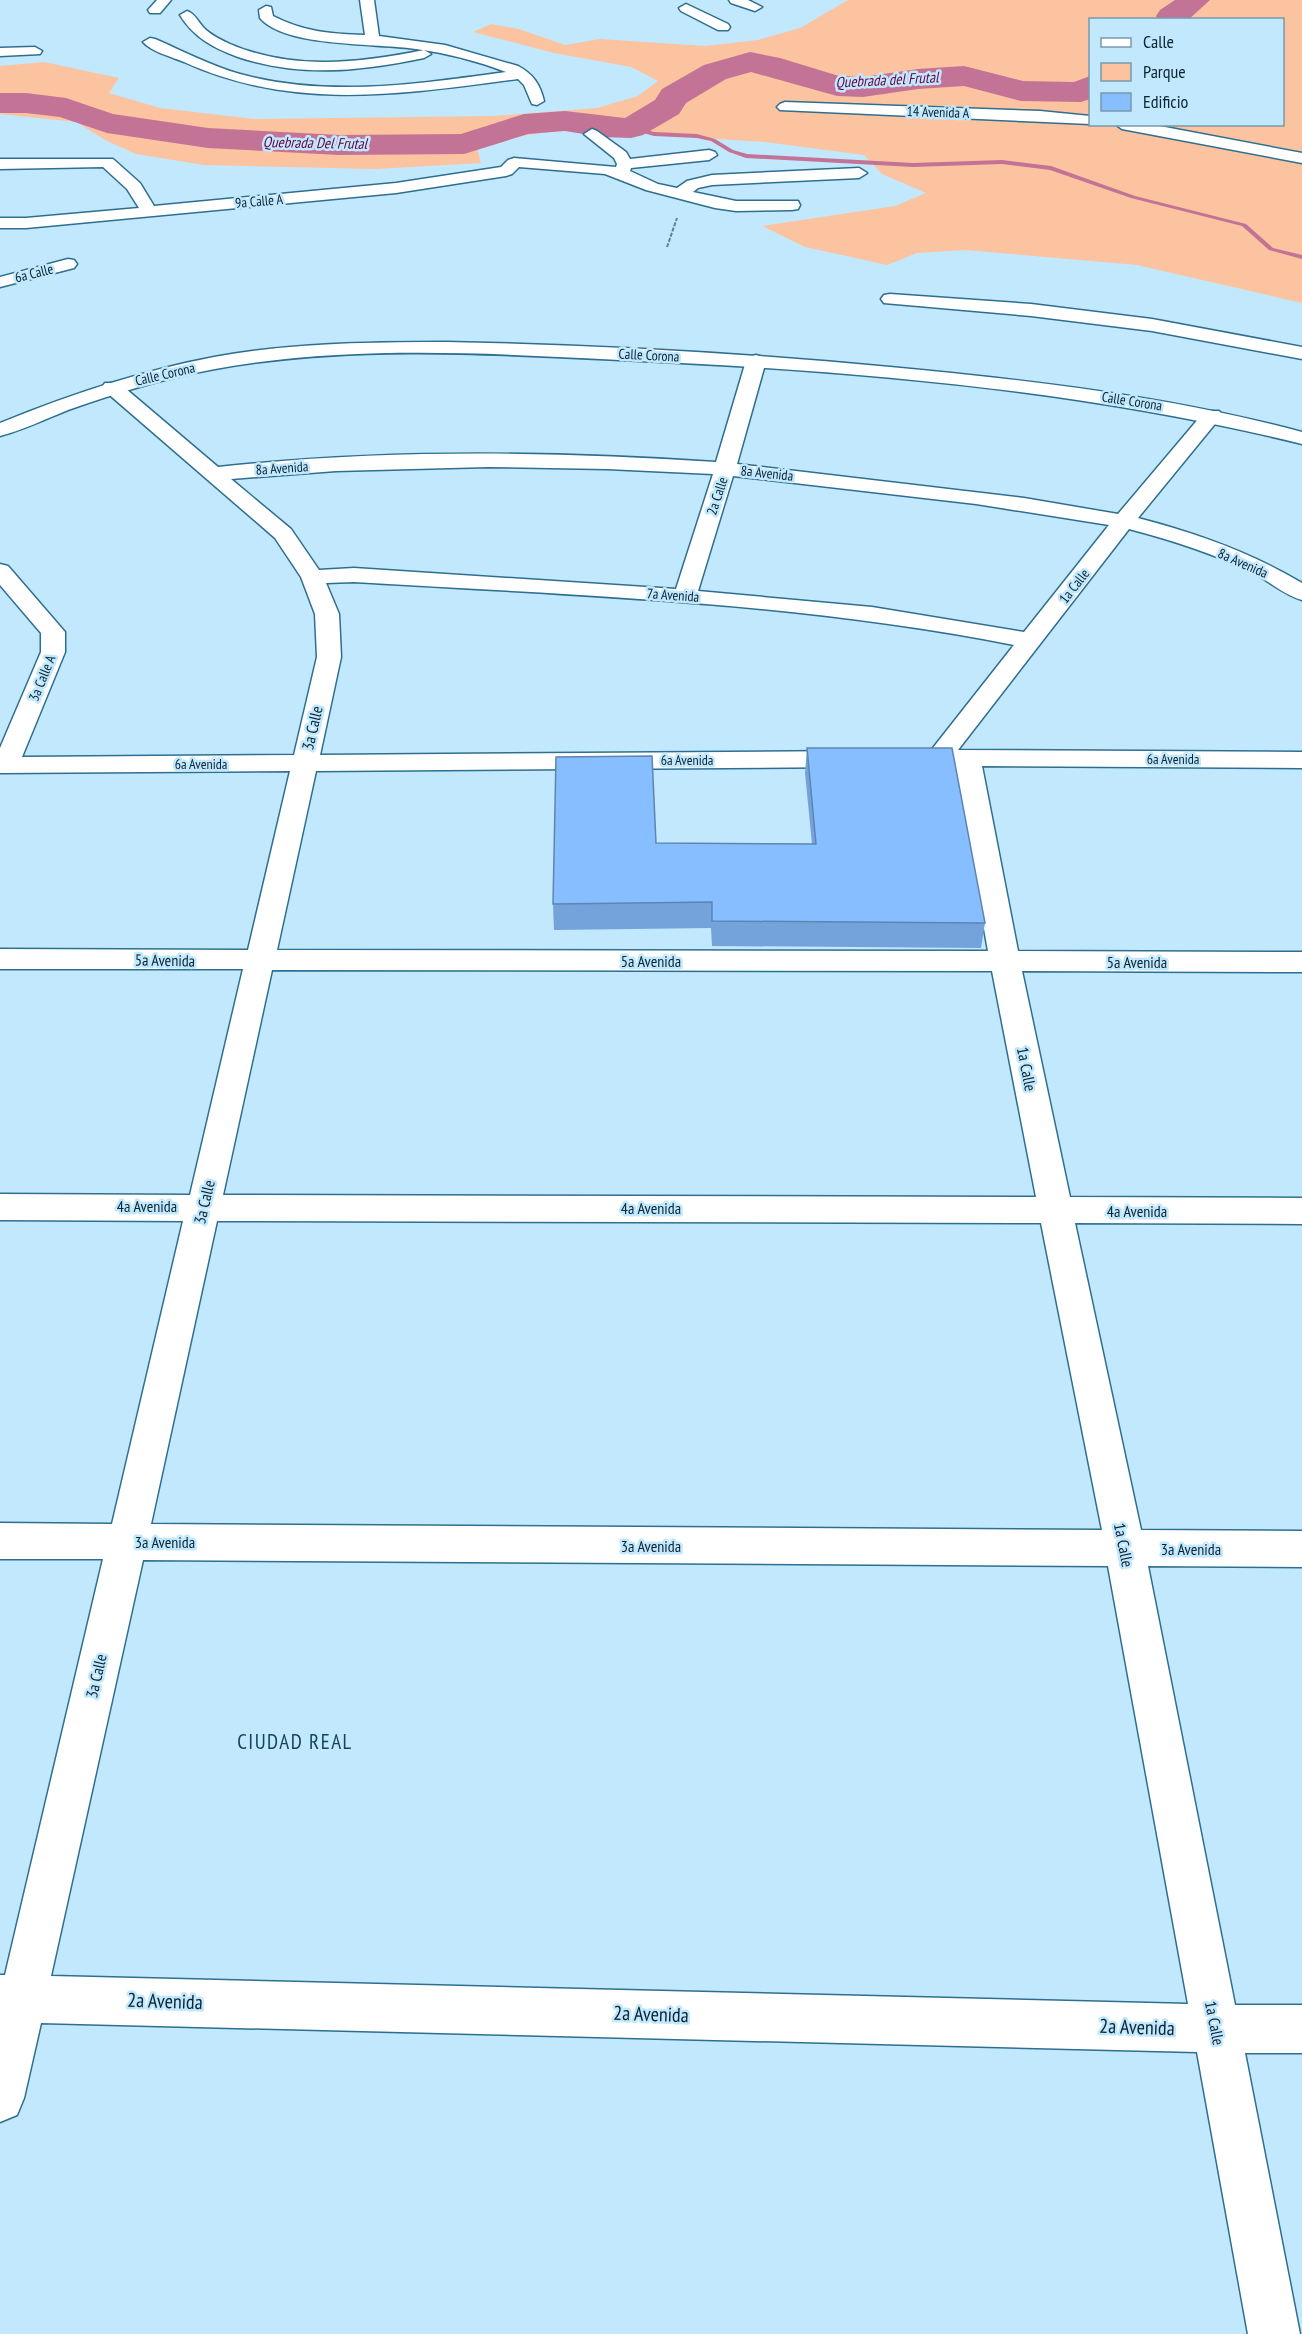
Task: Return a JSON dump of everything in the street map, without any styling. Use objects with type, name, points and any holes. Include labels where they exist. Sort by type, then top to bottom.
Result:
[{"type":"street","points":[[367,0],[373,40]]},
{"type":"street","points":[[736,0],[755,7]]},
{"type":"street","points":[[698,1],[686,7],[723,27]]},
{"type":"street","points":[[266,10],[267,18],[282,26],[320,37],[373,40],[452,49],[522,74],[531,82],[537,101]]},
{"type":"street","points":[[187,15],[194,29],[216,43],[248,56],[286,66],[318,68],[370,65],[452,49]]},
{"type":"street","points":[[150,42],[236,78],[286,88],[330,92],[415,88],[522,74]]},
{"type":"street","points":[[0,52],[35,51]]},
{"type":"street","name":"14 Avenida A","points":[[785,107],[1040,116],[1089,120]]},
{"type":"street","points":[[1133,126],[1302,158]]},
{"type":"street","points":[[592,134],[620,155],[623,168],[679,201],[719,209],[726,205],[792,205]]},
{"type":"street","points":[[518,163],[543,157],[543,151],[540,148]]},
{"type":"street","points":[[491,156],[499,161],[518,163],[623,168],[709,155]]},
{"type":"street","points":[[0,164],[107,162],[134,186],[149,211]]},
{"type":"street","name":"9a Calle A","points":[[0,223],[27,223],[396,188],[506,171],[518,163]]},
{"type":"street","points":[[679,201],[693,184],[712,180],[859,173]]},
{"type":"street","name":"6a Calle","points":[[0,282],[68,264]]},
{"type":"street","points":[[890,299],[1031,310],[1152,325],[1302,353]]},
{"type":"street","name":"Calle Corona","points":[[0,430],[112,387],[204,365],[249,358],[354,351],[541,350],[756,361],[1033,387],[1212,415],[1302,438]]},
{"type":"street","name":"2a Calle","points":[[685,596],[756,361]]},
{"type":"street","name":"3a Calle","points":[[0,2098],[12,1998],[126,1542],[329,657],[327,614],[312,577],[283,534],[112,387]]},
{"type":"street","name":"1a Calle","points":[[1212,415],[1124,522],[940,758],[1005,962],[1125,1549],[1274,2334]]},
{"type":"street","name":"8a Avenida","points":[[215,474],[333,464],[475,460],[725,469],[994,500],[1124,522],[1190,540],[1237,558],[1302,594]]},
{"type":"street","name":"3a Calle A","points":[[0,571],[53,632],[54,642],[53,652],[3,765]]},
{"type":"street","name":"7a Avenida","points":[[312,577],[354,575],[685,596],[850,611],[985,631],[1031,641]]},
{"type":"street","name":"6a Avenida","points":[[940,758],[1302,760]]},
{"type":"street","name":"6a Avenida","points":[[3,765],[878,759]]},
{"type":"street","name":"5a Avenida","points":[[0,958],[260,961],[1302,962]]},
{"type":"street","name":"4a Avenida","points":[[0,1207],[1302,1211]]},
{"type":"street","name":"3a Avenida","points":[[0,1541],[1302,1549]]},
{"type":"street","name":"2a Avenida","points":[[12,1998],[1216,2029],[1302,2029]]},
{"type":"path","points":[[667,247],[677,222],[679,201]]},
{"type":"green space","points":[[848,0],[1302,0],[1302,303],[1137,265],[965,250],[917,253],[887,265],[805,247],[762,226],[895,206],[926,193],[882,174],[864,155],[765,142],[658,135],[615,120],[510,138],[477,148],[481,163],[376,169],[204,165],[136,154],[107,141],[76,122],[0,114],[0,66],[44,62],[119,78],[109,93],[160,108],[254,119],[494,116],[597,108],[638,96],[658,81],[631,67],[554,53],[473,32],[491,24],[519,29],[565,45],[600,39],[705,46],[758,40],[800,28]]},
{"type":"building","points":[[807,748],[952,748],[985,923],[712,921],[712,902],[553,904],[556,757],[652,756],[656,843],[816,844]]},
{"type":"waterway","name":"Quebrada del Frutal","points":[[1172,18],[1171,16],[1195,0]]},
{"type":"waterway","name":"Quebrada Del Frutal","points":[[0,103],[26,103],[66,108],[107,123],[208,138],[339,145],[464,144],[524,124],[565,121],[602,127],[631,128],[667,107],[674,96],[715,72],[750,62],[769,65],[837,86],[863,87],[918,79],[964,76],[1021,91],[1081,92],[1089,87]]},
{"type":"waterway","points":[[631,128],[654,134],[697,136],[713,140],[731,151],[746,156],[913,165],[1002,162],[1051,168],[1133,197],[1244,225],[1271,249],[1302,257]]},
{"type":"district","name":"CIUDAD REAL","points":[[295,1742]]}]
